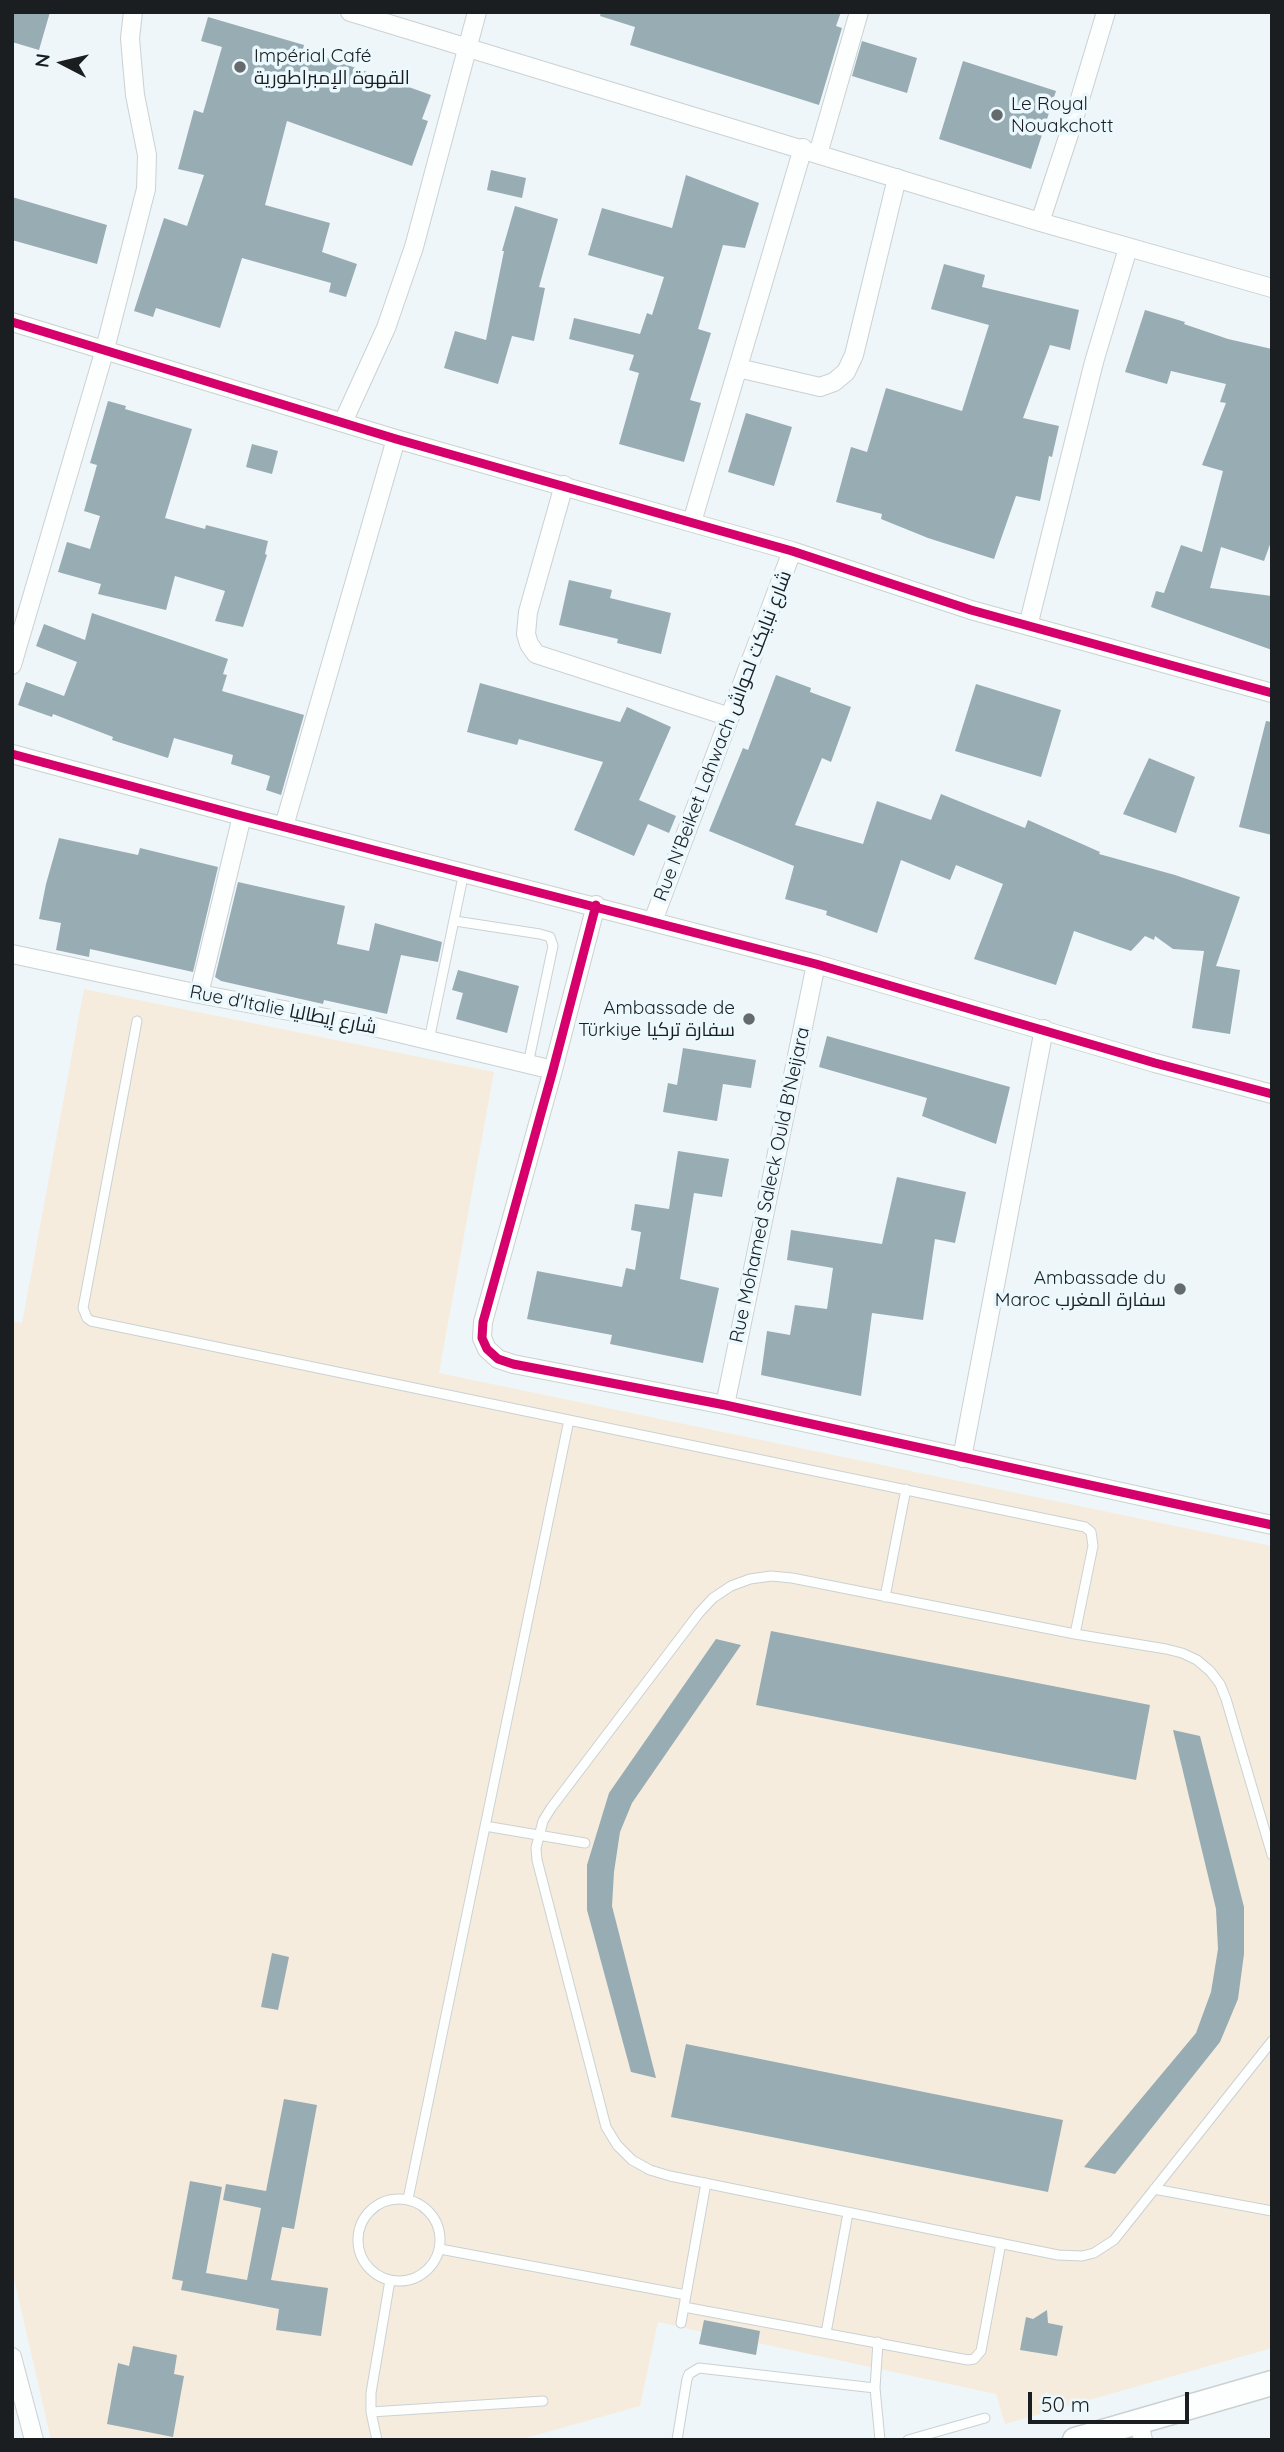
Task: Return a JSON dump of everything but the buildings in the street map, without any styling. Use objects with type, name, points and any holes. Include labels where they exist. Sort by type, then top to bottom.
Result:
[{"type":"street","points":[[12,665],[105,349],[146,189],[147,155],[135,95],[130,38],[133,12]]},
{"type":"street","points":[[350,12],[1040,222],[1272,288]]},
{"type":"street","points":[[343,422],[386,328],[414,247],[477,12]]},
{"type":"street","points":[[692,522],[738,368],[859,12]]},
{"type":"street","points":[[1040,222],[1105,12]]},
{"type":"street","points":[[738,368],[820,387],[834,382],[846,372],[854,355],[897,178]]},
{"type":"street","points":[[1028,626],[1094,362],[1128,248]]},
{"type":"street","points":[[12,322],[396,439],[792,551],[971,610],[1272,693]]},
{"type":"street","points":[[284,826],[396,439]]},
{"type":"street","points":[[564,485],[528,612],[526,634],[536,654],[730,717]]},
{"type":"street","name":"Rue N'Beiket Lahwach شارع نبايكت لحواش","points":[[653,921],[792,551]]},
{"type":"street","points":[[12,754],[816,964],[1155,1063],[1272,1094]]},
{"type":"street","points":[[199,994],[242,816]]},
{"type":"street","points":[[596,905],[483,1322],[482,1338],[487,1349],[498,1359],[513,1364],[725,1405],[1272,1525]]},
{"type":"street","name":"Rue d'Italie شارع إيطاليا","points":[[12,954],[199,994],[374,1027],[553,1070]]},
{"type":"street","name":"Rue Mohamed Saleck Ould B'Neijara","points":[[725,1405],[816,964]]},
{"type":"street","points":[[962,1458],[1044,1029]]},
{"type":"street","points":[[12,2357],[34,2440]]},
{"type":"street","points":[[1075,2440],[1141,2431],[1272,2383]]},
{"type":"lane","points":[[429,1040],[464,872]]},
{"type":"lane","points":[[455,921],[550,937],[553,946],[528,1064]]},
{"type":"lane","points":[[137,1021],[83,1308],[87,1318],[96,1324],[1085,1527],[1091,1532],[1093,1546],[1076,1634]]},
{"type":"lane","points":[[408,2199],[569,1420]]},
{"type":"lane","points":[[884,1597],[906,1489]]},
{"type":"lane","points":[[1272,1855],[1227,1699],[1220,1684],[1197,1660],[1182,1653],[771,1576],[741,1583],[713,1598],[699,1613],[551,1808],[538,1835],[537,1860],[606,2127],[617,2145],[632,2160],[650,2170],[1070,2257],[1094,2253],[1114,2240],[1272,2041]]},
{"type":"lane","points":[[485,1826],[585,1843]]},
{"type":"lane","points":[[681,2323],[706,2183]]},
{"type":"lane","points":[[1154,2189],[1272,2211]]},
{"type":"lane","points":[[408,2199],[430,2212],[438,2223],[440,2249],[435,2262],[425,2273],[412,2280],[398,2282],[372,2271],[363,2260],[358,2246],[359,2231],[363,2219],[372,2209],[383,2202],[408,2199]]},
{"type":"lane","points":[[826,2333],[848,2213]]},
{"type":"lane","points":[[684,2307],[974,2359],[981,2351],[1001,2243]]},
{"type":"lane","points":[[440,2249],[686,2295]]},
{"type":"lane","points":[[377,2440],[371,2412],[373,2372],[390,2280]]},
{"type":"lane","points":[[878,2342],[875,2388],[880,2440]]},
{"type":"lane","points":[[665,2440],[677,2438],[687,2379],[689,2374],[699,2368],[875,2388]]},
{"type":"lane","points":[[371,2412],[543,2401]]},
{"type":"lane","points":[[908,2440],[985,2418]]},
{"type":"shaded area","points":[[84,989],[494,1072],[439,1373],[1272,1546],[1272,2348],[1005,2424],[996,2394],[758,2343],[756,2355],[699,2344],[702,2332],[658,2322],[640,2406],[519,2440],[51,2440],[12,2270],[12,1321],[22,1323]]},
{"type":"cycle path","points":[[12,322],[396,439],[792,551],[971,610],[1272,693]]},
{"type":"cycle path","points":[[12,754],[816,964],[1155,1063],[1272,1094]]},
{"type":"cycle path","points":[[596,905],[483,1322],[482,1338],[487,1349],[498,1359],[513,1364],[725,1405],[1272,1525]]},
{"type":"place","name":"Impérial Café القهوة الإمبراطورية","points":[[240,67]]},
{"type":"place","name":"Le Royal Nouakchott","points":[[997,115]]},
{"type":"place","name":"Ambassade de Türkiye سفارة تركيا","points":[[749,1019]]},
{"type":"place","name":"Ambassade du Maroc سفارة المغرب","points":[[1180,1289]]}]
